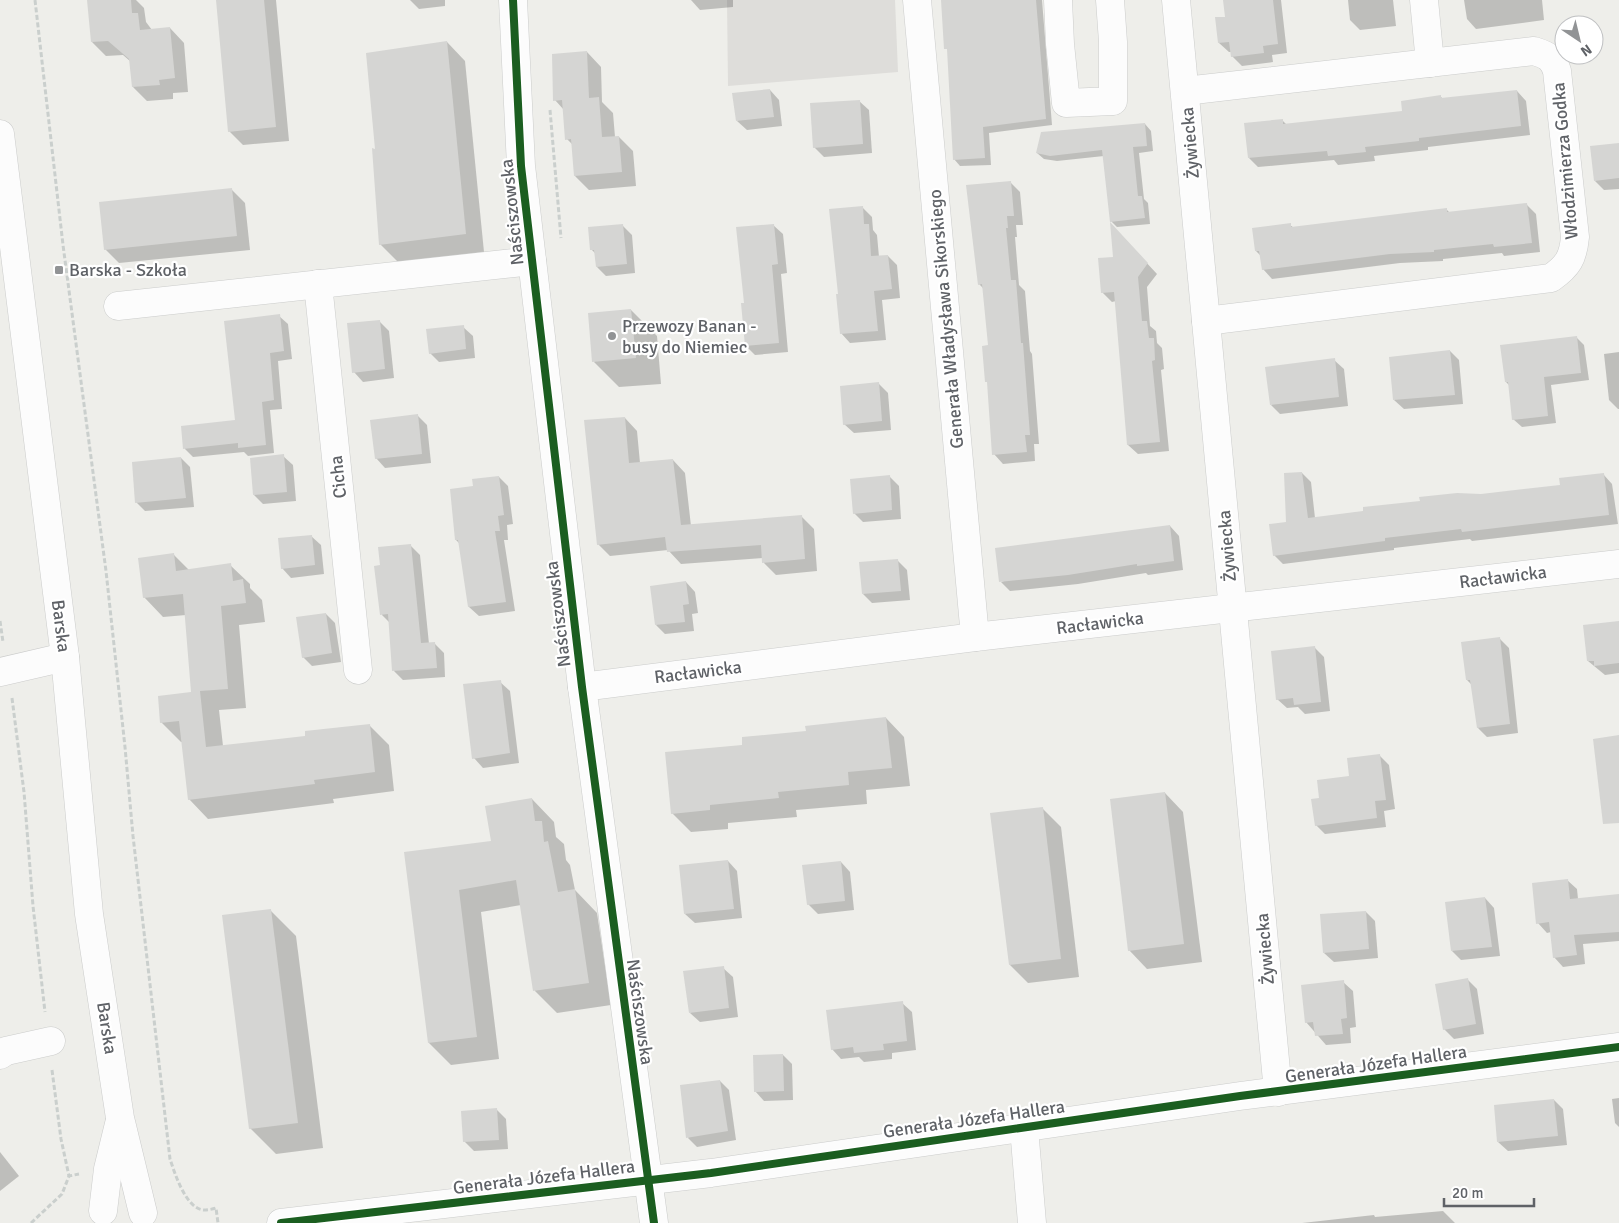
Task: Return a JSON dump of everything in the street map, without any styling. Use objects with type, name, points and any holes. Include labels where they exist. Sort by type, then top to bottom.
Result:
[{"type":"street","name":"Naściszowska","points":[[513,0],[521,166],[582,687],[654,1223]]},
{"type":"street","name":"Generała Władysława Sikorskiego","points":[[917,0],[975,637]]},
{"type":"street","points":[[1058,0],[1066,103],[1113,101],[1113,42],[1110,0]]},
{"type":"street","name":"Żywiecka","points":[[1176,0],[1278,1092]]},
{"type":"street","points":[[1424,0],[1430,63]]},
{"type":"street","name":"Włodzimierza Godka","points":[[1185,91],[1534,51],[1546,54],[1553,60],[1557,71],[1574,237],[1573,253],[1562,271],[1551,278],[1206,321]]},
{"type":"street","name":"Barska","points":[[0,134],[65,657],[89,914],[120,1118],[149,1218]]},
{"type":"street","points":[[118,306],[532,261]]},
{"type":"street","name":"Cicha","points":[[318,284],[358,670]]},
{"type":"street","name":"Racławicka","points":[[582,687],[975,637],[1619,564]]},
{"type":"street","points":[[5,671],[65,657]]},
{"type":"street","points":[[0,1055],[6,1050],[50,1042]]},
{"type":"street","name":"Generała Józefa Hallera","points":[[280,1223],[327,1221],[647,1180],[1024,1128],[1116,1113],[1619,1047]]},
{"type":"street","name":"Barska","points":[[94,1217],[120,1118]]},
{"type":"street","points":[[1024,1128],[1032,1223]]},
{"type":"street","points":[[94,1217],[110,1208],[124,1207],[149,1218]]},
{"type":"path","points":[[35,0],[106,571],[126,747],[133,836],[170,1159],[178,1185],[195,1206],[204,1210],[216,1208],[218,1223]]},
{"type":"path","points":[[0,621],[5,671],[24,792],[33,906],[61,1138],[69,1176]]},
{"type":"shaded area","points":[[727,0],[895,0],[898,72],[728,86]]},
{"type":"building","points":[[87,0],[131,0],[132,13],[138,13],[140,30],[170,27],[175,78],[159,80],[160,85],[132,87],[129,59],[108,41],[91,42]]},
{"type":"building","points":[[216,0],[264,0],[276,127],[228,132]]},
{"type":"building","points":[[941,0],[1036,0],[1046,119],[983,127],[985,158],[953,160],[947,49],[944,49]]},
{"type":"building","points":[[1223,0],[1273,0],[1278,44],[1263,46],[1264,53],[1231,57],[1229,42],[1218,43],[1215,17],[1225,17]]},
{"type":"building","points":[[447,41],[466,234],[379,245],[372,148],[375,149],[366,53]]},
{"type":"building","points":[[587,51],[589,98],[599,97],[602,137],[619,136],[622,172],[574,176],[571,139],[565,140],[562,100],[553,101],[552,54]]},
{"type":"building","points":[[770,89],[774,117],[736,121],[732,93]]},
{"type":"building","points":[[1517,90],[1521,126],[1419,138],[1419,141],[1365,147],[1366,152],[1328,156],[1327,151],[1248,158],[1244,123],[1283,119],[1283,124],[1402,111],[1401,101],[1441,95],[1441,98]]},
{"type":"building","points":[[860,100],[863,144],[813,148],[810,103]]},
{"type":"building","points":[[1145,123],[1147,146],[1133,147],[1138,196],[1142,196],[1145,218],[1110,222],[1102,150],[1050,156],[1036,153],[1041,132]]},
{"type":"building","points":[[1619,143],[1619,178],[1594,181],[1590,146]]},
{"type":"building","points":[[1011,181],[1014,216],[1007,216],[1008,228],[1006,228],[1011,280],[1016,280],[1030,435],[1025,435],[1027,452],[992,455],[987,382],[985,382],[982,346],[988,345],[982,284],[978,285],[966,185]]},
{"type":"building","points":[[232,188],[237,236],[104,250],[99,202]]},
{"type":"building","points":[[1527,203],[1532,243],[1494,247],[1493,244],[1434,250],[1434,252],[1390,254],[1262,270],[1259,251],[1255,251],[1252,228],[1291,223],[1291,227],[1447,208],[1447,212]]},
{"type":"building","points":[[863,206],[864,224],[869,224],[871,256],[888,255],[892,289],[874,291],[878,331],[840,334],[836,294],[838,294],[829,209]]},
{"type":"building","points":[[1110,222],[1148,263],[1138,277],[1142,321],[1147,321],[1149,338],[1154,338],[1155,360],[1152,361],[1160,442],[1127,445],[1114,292],[1101,293],[1098,258],[1113,257]]},
{"type":"building","points":[[623,224],[627,264],[596,267],[594,250],[590,250],[588,227]]},
{"type":"building","points":[[774,224],[778,264],[772,265],[779,343],[745,346],[741,303],[744,303],[736,227]]},
{"type":"building","name":"Przewozy Banan - busy do Niemiec","points":[[631,309],[636,358],[592,362],[588,313]]},
{"type":"building","points":[[280,314],[284,351],[270,353],[274,400],[262,402],[266,445],[238,448],[238,443],[183,449],[181,426],[235,420],[224,321]]},
{"type":"building","points":[[380,320],[385,369],[352,373],[347,323]]},
{"type":"building","points":[[464,325],[466,349],[429,354],[426,329]]},
{"type":"building","points":[[1577,336],[1581,373],[1544,377],[1548,416],[1512,420],[1508,382],[1505,382],[1500,345]]},
{"type":"building","points":[[1450,350],[1455,395],[1393,400],[1389,357]]},
{"type":"building","points":[[1335,358],[1339,397],[1270,405],[1265,367]]},
{"type":"building","points":[[879,382],[882,421],[843,425],[840,386]]},
{"type":"building","points":[[418,414],[422,454],[375,459],[370,420]]},
{"type":"building","points":[[625,417],[629,463],[673,459],[681,525],[802,515],[805,559],[762,563],[761,545],[667,552],[665,537],[597,545],[584,420]]},
{"type":"building","points":[[284,454],[287,492],[253,495],[250,458]]},
{"type":"building","points":[[181,457],[186,498],[135,503],[132,462]]},
{"type":"building","points":[[1302,472],[1308,518],[1363,511],[1363,507],[1420,501],[1419,497],[1457,493],[1481,494],[1560,485],[1559,478],[1604,473],[1609,515],[1462,532],[1461,529],[1385,538],[1385,541],[1273,556],[1269,524],[1286,522],[1284,473]]},
{"type":"building","points":[[890,475],[892,510],[853,514],[850,479]]},
{"type":"building","points":[[499,476],[504,515],[498,516],[500,531],[495,531],[506,602],[468,607],[458,540],[455,540],[450,489],[473,486],[472,479]]},
{"type":"building","points":[[1170,525],[1174,561],[999,582],[995,548]]},
{"type":"building","points":[[312,535],[315,565],[281,569],[278,538]]},
{"type":"building","points":[[411,544],[421,643],[435,642],[437,668],[392,671],[388,614],[380,615],[374,566],[380,565],[378,547]]},
{"type":"building","points":[[174,553],[176,571],[231,563],[233,581],[243,579],[246,603],[221,606],[228,689],[200,691],[206,747],[305,736],[305,731],[370,724],[375,772],[314,780],[315,784],[188,800],[179,721],[160,723],[158,696],[191,692],[183,594],[143,598],[138,558]]},
{"type":"building","points":[[898,559],[901,591],[862,594],[859,562]]},
{"type":"building","points":[[686,581],[689,604],[683,605],[685,622],[655,625],[650,586]]},
{"type":"building","points":[[326,613],[332,653],[302,658],[296,617]]},
{"type":"building","points":[[1619,621],[1619,663],[1594,666],[1594,661],[1587,661],[1583,625]]},
{"type":"building","points":[[1500,637],[1510,724],[1477,728],[1470,680],[1466,680],[1461,642]]},
{"type":"building","points":[[1315,646],[1321,702],[1294,705],[1293,698],[1276,700],[1271,651]]},
{"type":"building","points":[[501,680],[510,753],[472,759],[463,684]]},
{"type":"building","points":[[886,717],[892,768],[848,772],[849,785],[778,792],[779,798],[710,805],[710,810],[671,814],[665,752],[742,745],[742,737],[806,731],[805,726]]},
{"type":"building","points":[[1619,735],[1619,823],[1603,824],[1593,739]]},
{"type":"building","points":[[1380,754],[1386,800],[1375,801],[1377,818],[1315,826],[1311,799],[1319,798],[1317,780],[1349,776],[1347,758]]},
{"type":"building","points":[[1165,792],[1184,944],[1128,951],[1110,799]]},
{"type":"building","points":[[532,798],[535,821],[542,821],[544,842],[548,841],[558,892],[575,889],[589,983],[533,991],[516,880],[459,890],[477,1037],[428,1043],[404,852],[491,841],[485,806]]},
{"type":"building","points":[[1043,807],[1061,959],[1009,965],[990,813]]},
{"type":"building","points":[[728,860],[734,909],[684,914],[679,865]]},
{"type":"building","points":[[841,861],[845,901],[807,905],[802,865]]},
{"type":"building","points":[[1568,879],[1570,899],[1619,894],[1619,932],[1574,935],[1577,955],[1553,958],[1549,922],[1536,924],[1532,883]]},
{"type":"building","points":[[1485,897],[1492,947],[1451,951],[1445,902]]},
{"type":"building","points":[[271,909],[298,1123],[249,1129],[222,915]]},
{"type":"building","points":[[1366,911],[1369,949],[1323,953],[1320,914]]},
{"type":"building","points":[[724,966],[729,1008],[689,1013],[683,971]]},
{"type":"building","points":[[1468,978],[1476,1024],[1443,1030],[1435,984]]},
{"type":"building","points":[[1344,980],[1347,1018],[1341,1019],[1343,1034],[1315,1036],[1313,1022],[1305,1023],[1301,985]]},
{"type":"building","points":[[903,1001],[907,1041],[883,1044],[884,1050],[854,1053],[853,1047],[831,1050],[826,1010]]},
{"type":"building","points":[[783,1054],[784,1091],[754,1092],[753,1055]]},
{"type":"building","points":[[720,1080],[728,1131],[686,1138],[680,1085]]},
{"type":"building","points":[[1554,1099],[1558,1136],[1497,1142],[1494,1105]]},
{"type":"building","points":[[497,1108],[499,1140],[463,1142],[461,1111]]},
{"type":"cycle path","points":[[513,0],[521,166],[582,687],[654,1223]]},
{"type":"cycle path","points":[[281,1223],[711,1173],[1240,1096],[1619,1047]]},
{"type":"place","name":"Barska - Szkoła","points":[[59,270]]},
{"type":"place","name":"Przewozy Banan - busy do Niemiec","points":[[612,336]]}]
